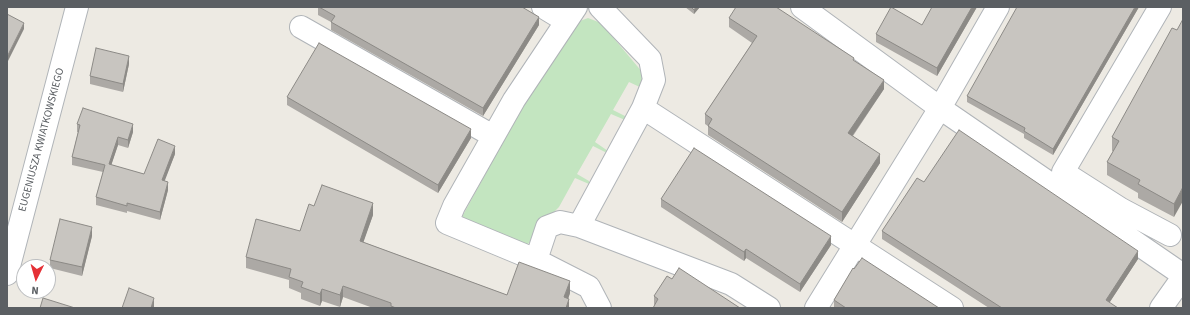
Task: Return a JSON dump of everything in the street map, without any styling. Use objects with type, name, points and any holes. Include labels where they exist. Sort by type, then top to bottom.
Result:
[{"type":"street","name":"EUGENIUSZA KWIATKOWSKIEGO","points":[[7,274],[77,7]]},
{"type":"street","points":[[543,7],[571,14],[493,136],[454,206],[447,223],[536,260],[589,287],[600,308]]},
{"type":"street","points":[[579,226],[642,108],[654,80],[650,59],[600,7]]},
{"type":"street","points":[[802,7],[940,108],[1183,276],[1160,308]]},
{"type":"street","points":[[816,308],[940,108],[998,7]]},
{"type":"street","points":[[1160,7],[1064,172],[1122,209],[1170,235]]},
{"type":"street","points":[[300,27],[493,136]]},
{"type":"street","points":[[642,108],[952,308]]},
{"type":"street","points":[[536,260],[547,226],[560,222],[579,226],[731,284],[769,308]]},
{"type":"green space","points":[[588,18],[601,23],[643,73],[644,89],[629,82],[613,110],[625,116],[625,120],[611,114],[595,142],[608,151],[605,152],[593,146],[577,174],[589,181],[589,184],[575,178],[559,207],[535,231],[529,243],[523,248],[462,221],[463,215],[535,83],[580,21]]},
{"type":"building","points":[[319,7],[522,7],[539,17],[483,108],[331,22],[335,16]]},
{"type":"building","points":[[736,7],[776,7],[854,58],[853,60],[884,80],[848,133],[880,154],[842,212],[708,126],[712,119],[705,114],[757,36],[729,18]]},
{"type":"building","points":[[891,7],[922,25],[932,7],[972,7],[937,68],[876,34]]},
{"type":"building","points":[[1017,7],[1135,7],[1053,149],[1024,131],[1025,128],[967,96]]},
{"type":"building","points":[[7,14],[24,23],[7,57]]},
{"type":"building","points":[[1183,19],[1183,187],[1174,204],[1138,184],[1140,180],[1107,162],[1119,141],[1112,137],[1172,28],[1177,30]]},
{"type":"building","points":[[319,43],[471,129],[438,185],[287,97]]},
{"type":"building","points":[[96,48],[129,56],[123,84],[90,76]]},
{"type":"building","points":[[83,108],[133,124],[128,140],[118,137],[109,164],[144,174],[158,139],[175,146],[162,180],[168,182],[160,212],[127,203],[127,206],[96,197],[105,165],[72,157],[80,125],[77,124]]},
{"type":"building","points":[[959,130],[1138,251],[1106,300],[1118,308],[1002,308],[882,231],[917,178],[924,182]]},
{"type":"building","points":[[694,148],[831,236],[800,284],[746,249],[744,252],[661,199]]},
{"type":"building","points":[[322,185],[373,203],[360,241],[507,295],[519,262],[570,281],[564,297],[569,299],[566,308],[396,308],[391,306],[391,303],[343,286],[340,295],[322,289],[320,294],[301,287],[303,282],[289,277],[291,269],[246,257],[256,219],[300,231],[309,204],[314,206]]},
{"type":"building","points":[[60,219],[92,227],[82,267],[56,261],[56,259],[50,259]]},
{"type":"building","points":[[862,258],[939,308],[846,308],[834,300],[853,268],[854,269]]},
{"type":"building","points":[[679,268],[740,308],[653,308],[658,299],[654,296],[667,276],[672,279]]},
{"type":"building","points":[[129,288],[154,298],[151,308],[122,308]]},
{"type":"building","points":[[43,299],[46,299],[75,308],[40,308]]}]
